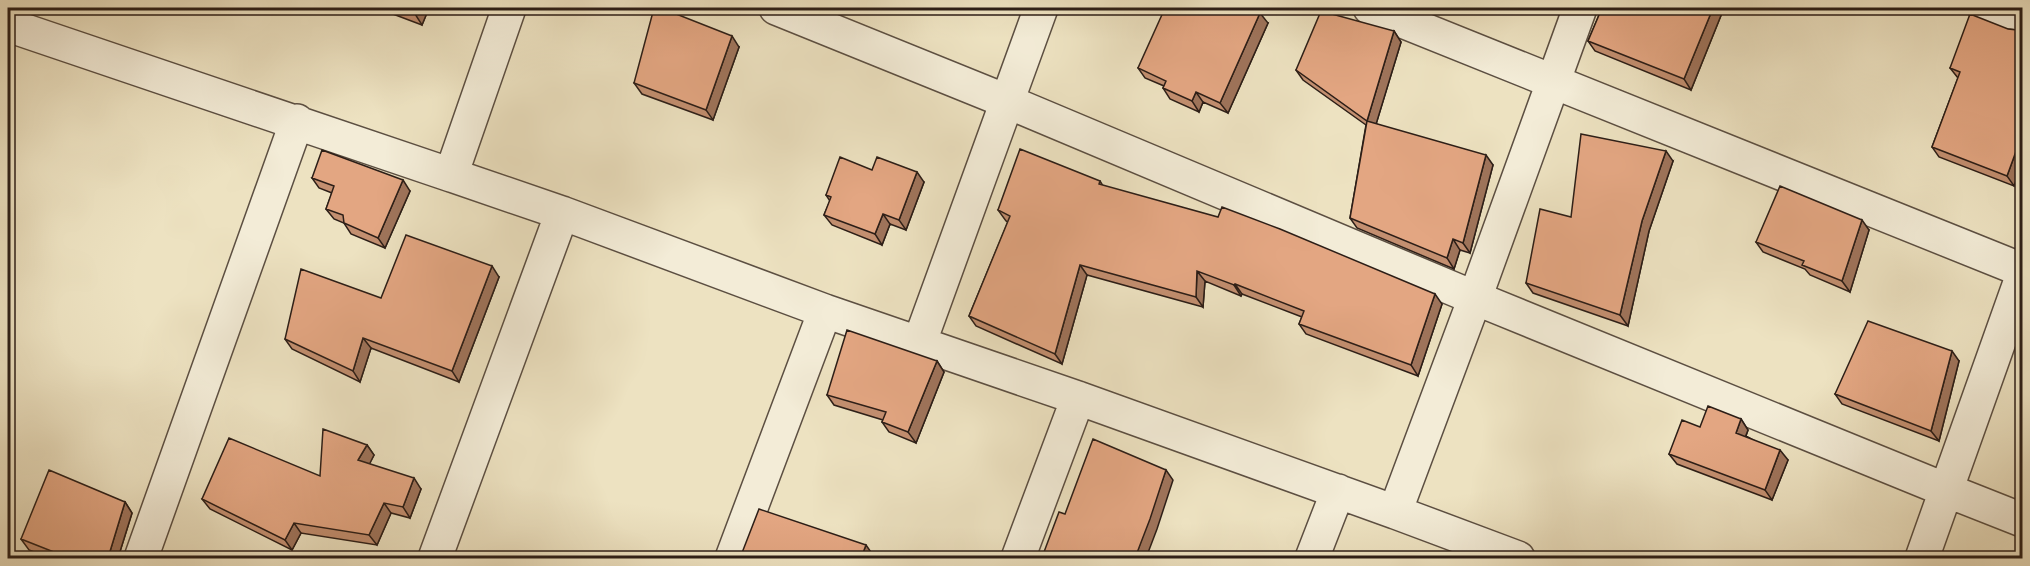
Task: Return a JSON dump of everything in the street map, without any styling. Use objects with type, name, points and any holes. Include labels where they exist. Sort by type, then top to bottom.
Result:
[{"type":"street","points":[[451,175],[509,8]]},
{"type":"street","points":[[776,8],[1006,101],[1475,298],[2022,520]]},
{"type":"street","points":[[919,344],[1041,8]]},
{"type":"street","points":[[1370,8],[2022,270]]},
{"type":"street","points":[[1395,512],[1580,8]]},
{"type":"street","points":[[1985,8],[2022,22]]},
{"type":"street","points":[[8,25],[297,121],[562,213],[825,311],[1078,398],[1518,558]]},
{"type":"street","points":[[141,558],[297,121]]},
{"type":"street","points":[[435,558],[562,213]]},
{"type":"street","points":[[1922,558],[2022,277]]},
{"type":"street","points":[[732,558],[825,311]]},
{"type":"street","points":[[1018,558],[1078,398]]},
{"type":"street","points":[[1312,558],[1338,491]]},
{"type":"building","points":[[397,8],[418,8],[415,14]]},
{"type":"building","points":[[654,8],[661,8],[732,36],[706,110],[634,83]]},
{"type":"building","points":[[1165,8],[1249,8],[1260,13],[1220,103],[1196,92],[1192,101],[1163,88],[1166,81],[1138,68]]},
{"type":"building","points":[[1602,8],[1713,8],[1684,79],[1588,41]]},
{"type":"building","points":[[1321,11],[1394,31],[1367,121],[1296,70]]},
{"type":"building","points":[[1970,14],[2008,29],[2022,29],[2022,104],[2019,113],[2022,115],[2022,135],[2007,176],[1932,147],[1960,72],[1950,68]]},
{"type":"building","points":[[1367,121],[1486,155],[1463,243],[1453,239],[1447,258],[1350,218]]},
{"type":"building","points":[[1581,134],[1666,151],[1642,221],[1620,315],[1526,283],[1540,209],[1571,217]]},
{"type":"building","points":[[1020,149],[1100,181],[1099,184],[1218,217],[1222,207],[1435,294],[1411,365],[1299,324],[1304,311],[1197,271],[1196,297],[1080,265],[1055,354],[969,316],[1010,216],[998,210]]},
{"type":"building","points":[[322,150],[403,180],[378,238],[344,223],[343,215],[326,209],[334,186],[312,178]]},
{"type":"building","points":[[840,157],[872,170],[877,157],[917,172],[899,220],[883,214],[875,234],[824,215],[831,197],[826,195]]},
{"type":"building","points":[[1780,186],[1862,220],[1842,281],[1802,265],[1804,261],[1756,242]]},
{"type":"building","points":[[406,235],[492,266],[452,371],[363,338],[353,371],[285,339],[301,269],[381,298]]},
{"type":"building","points":[[1868,321],[1952,351],[1931,431],[1835,394]]},
{"type":"building","points":[[847,330],[937,361],[908,432],[882,422],[886,412],[827,395]]},
{"type":"building","points":[[1708,406],[1741,419],[1736,433],[1780,450],[1765,490],[1669,454],[1682,420],[1700,427]]},
{"type":"building","points":[[323,429],[367,445],[358,460],[414,478],[403,507],[384,503],[369,535],[294,523],[285,540],[202,499],[229,438],[320,476]]},
{"type":"building","points":[[1093,439],[1166,470],[1150,519],[1135,558],[1048,558],[1050,554],[1044,552],[1059,512],[1065,514]]},
{"type":"building","points":[[49,470],[125,502],[108,558],[69,558],[21,539]]},
{"type":"building","points":[[759,509],[866,545],[861,558],[740,558]]}]
